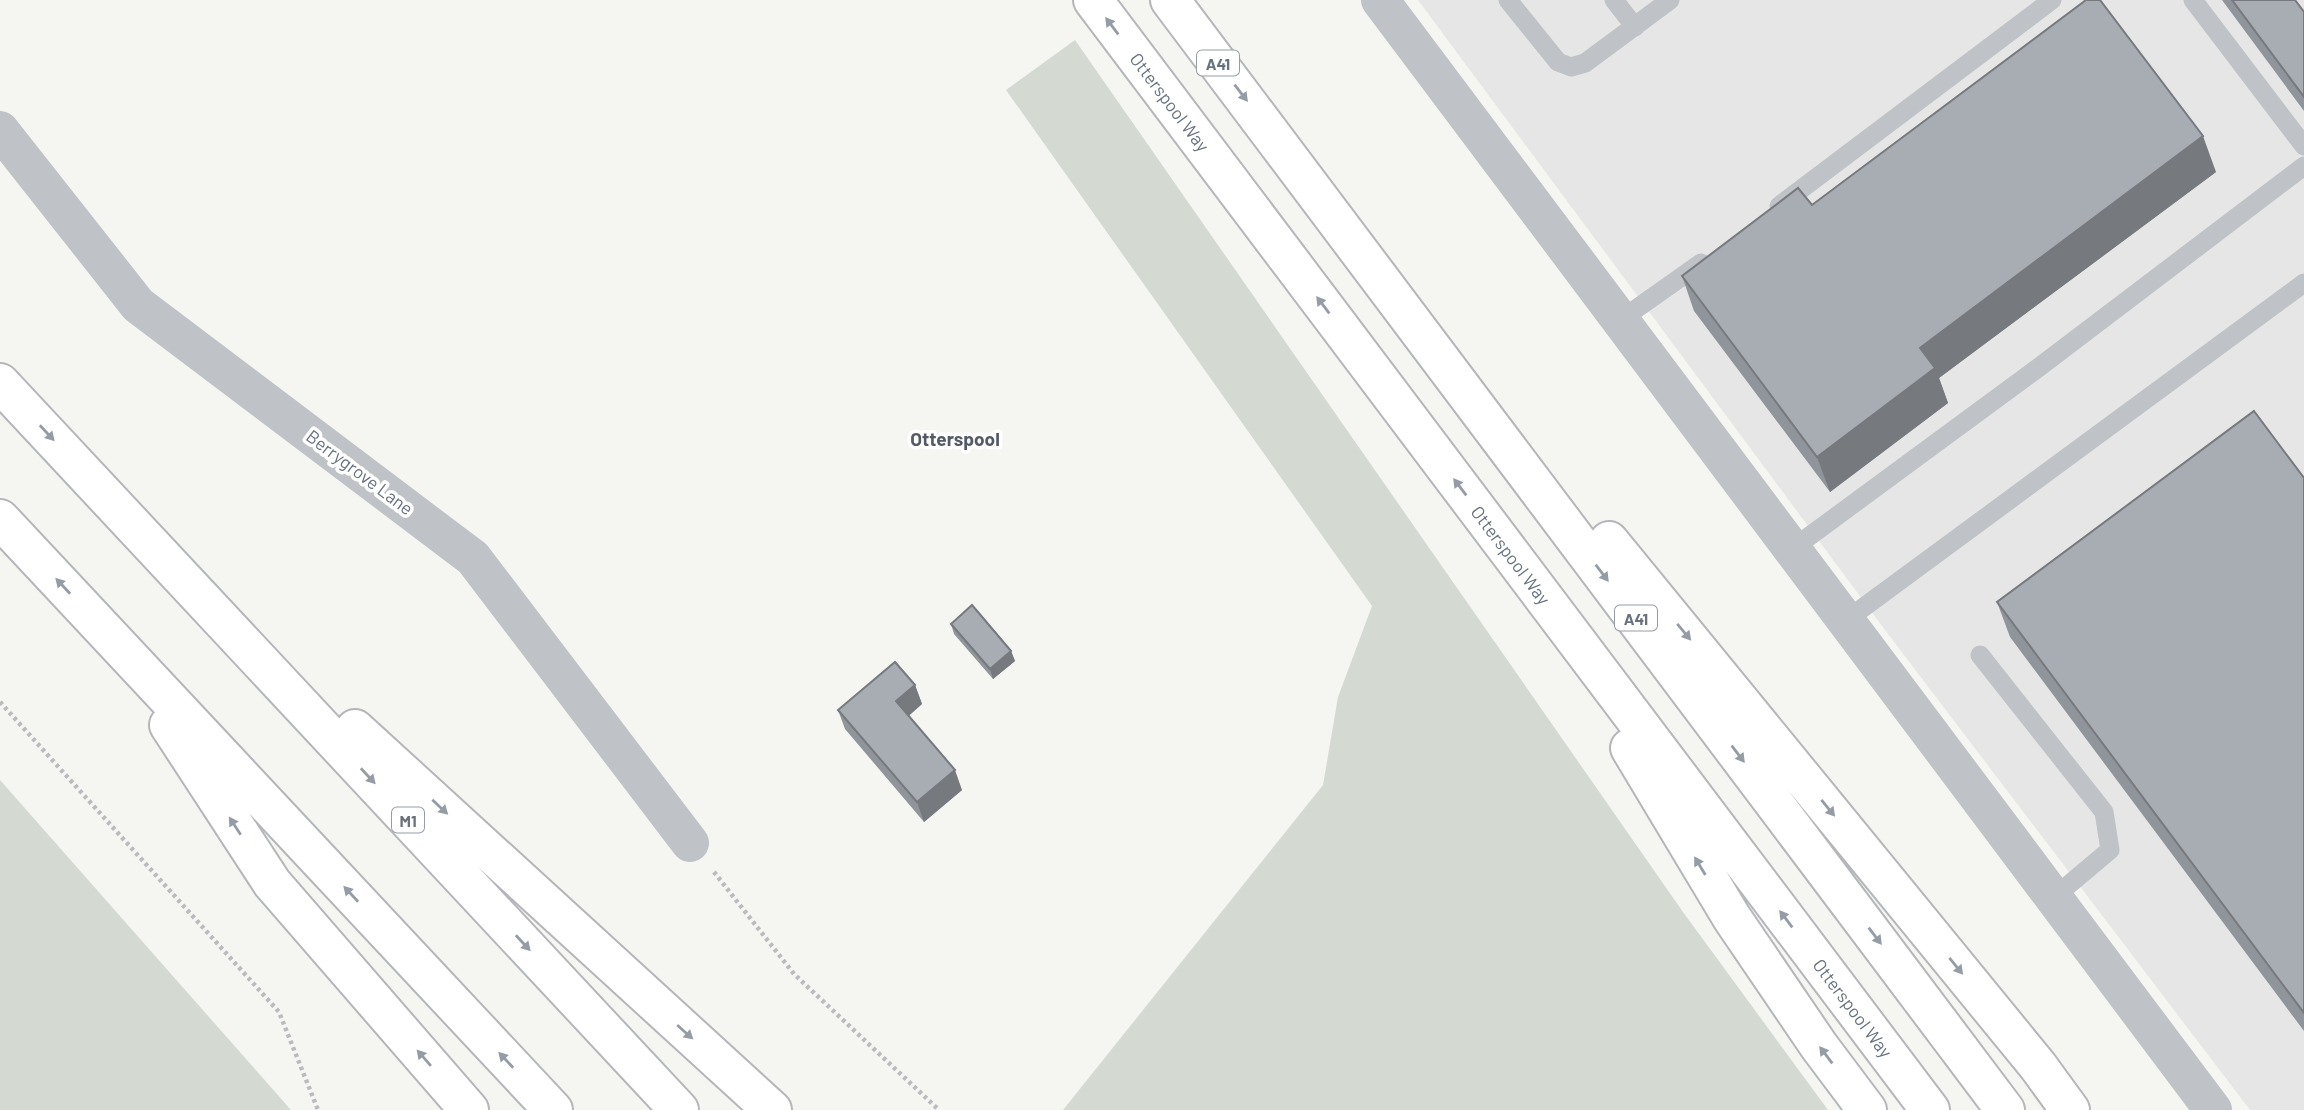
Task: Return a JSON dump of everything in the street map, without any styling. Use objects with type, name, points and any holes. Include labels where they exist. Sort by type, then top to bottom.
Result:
[{"type":"highway","name":"Otterspool Way","points":[[1093,0],[1930,1110]]},
{"type":"highway","name":"A41","points":[[1170,0],[2005,1110]]},
{"type":"highway","points":[[1267,126],[1780,748],[2070,1110]]},
{"type":"highway","name":"M1","points":[[0,383],[679,1110]]},
{"type":"highway","points":[[0,519],[553,1110]]},
{"type":"highway","name":"M1","points":[[137,529],[772,1110]]},
{"type":"highway","points":[[1531,580],[1732,918],[1819,1046],[1867,1110]]},
{"type":"highway","points":[[110,636],[272,883],[468,1110]]},
{"type":"street","points":[[1381,0],[2213,1110]]},
{"type":"street","name":"Berrygrove Lane","points":[[0,130],[138,305],[473,558],[690,843]]},
{"type":"lane","points":[[1508,0],[1558,62],[1571,68],[1585,63],[1670,0]]},
{"type":"lane","points":[[1614,0],[1635,27]]},
{"type":"lane","points":[[1766,215],[2052,0]]},
{"type":"lane","points":[[2193,0],[2304,146]]},
{"type":"lane","points":[[1792,550],[2304,166]]},
{"type":"lane","points":[[1619,321],[1712,256]]},
{"type":"lane","points":[[1845,621],[2304,283]]},
{"type":"lane","points":[[1980,655],[2104,812],[2110,850],[2053,898]]},
{"type":"path","points":[[0,702],[279,1012],[318,1110]]},
{"type":"path","points":[[690,843],[794,974],[939,1110]]},
{"type":"shaded area","points":[[1418,0],[2304,0],[2304,1110],[2250,1110],[1888,634]]},
{"type":"shaded area","points":[[1075,40],[1683,912],[1828,1110],[1063,1110],[1323,785],[1338,697],[1372,606],[1006,90]]},
{"type":"shaded area","points":[[0,780],[291,1110],[0,1110]]},
{"type":"building","points":[[2086,0],[2100,0],[2203,136],[1920,348],[1935,368],[1817,457],[1682,276],[1798,188],[1812,205]]},
{"type":"building","points":[[2232,0],[2295,0],[2304,12],[2304,97]]},
{"type":"building","points":[[2254,411],[2304,478],[2304,1013],[1997,602]]},
{"type":"building","points":[[972,605],[1011,651],[990,669],[951,624]]},
{"type":"building","points":[[895,662],[915,685],[896,701],[955,770],[917,802],[838,710]]},
{"type":"district","name":"Otterspool","points":[[955,438]]}]
